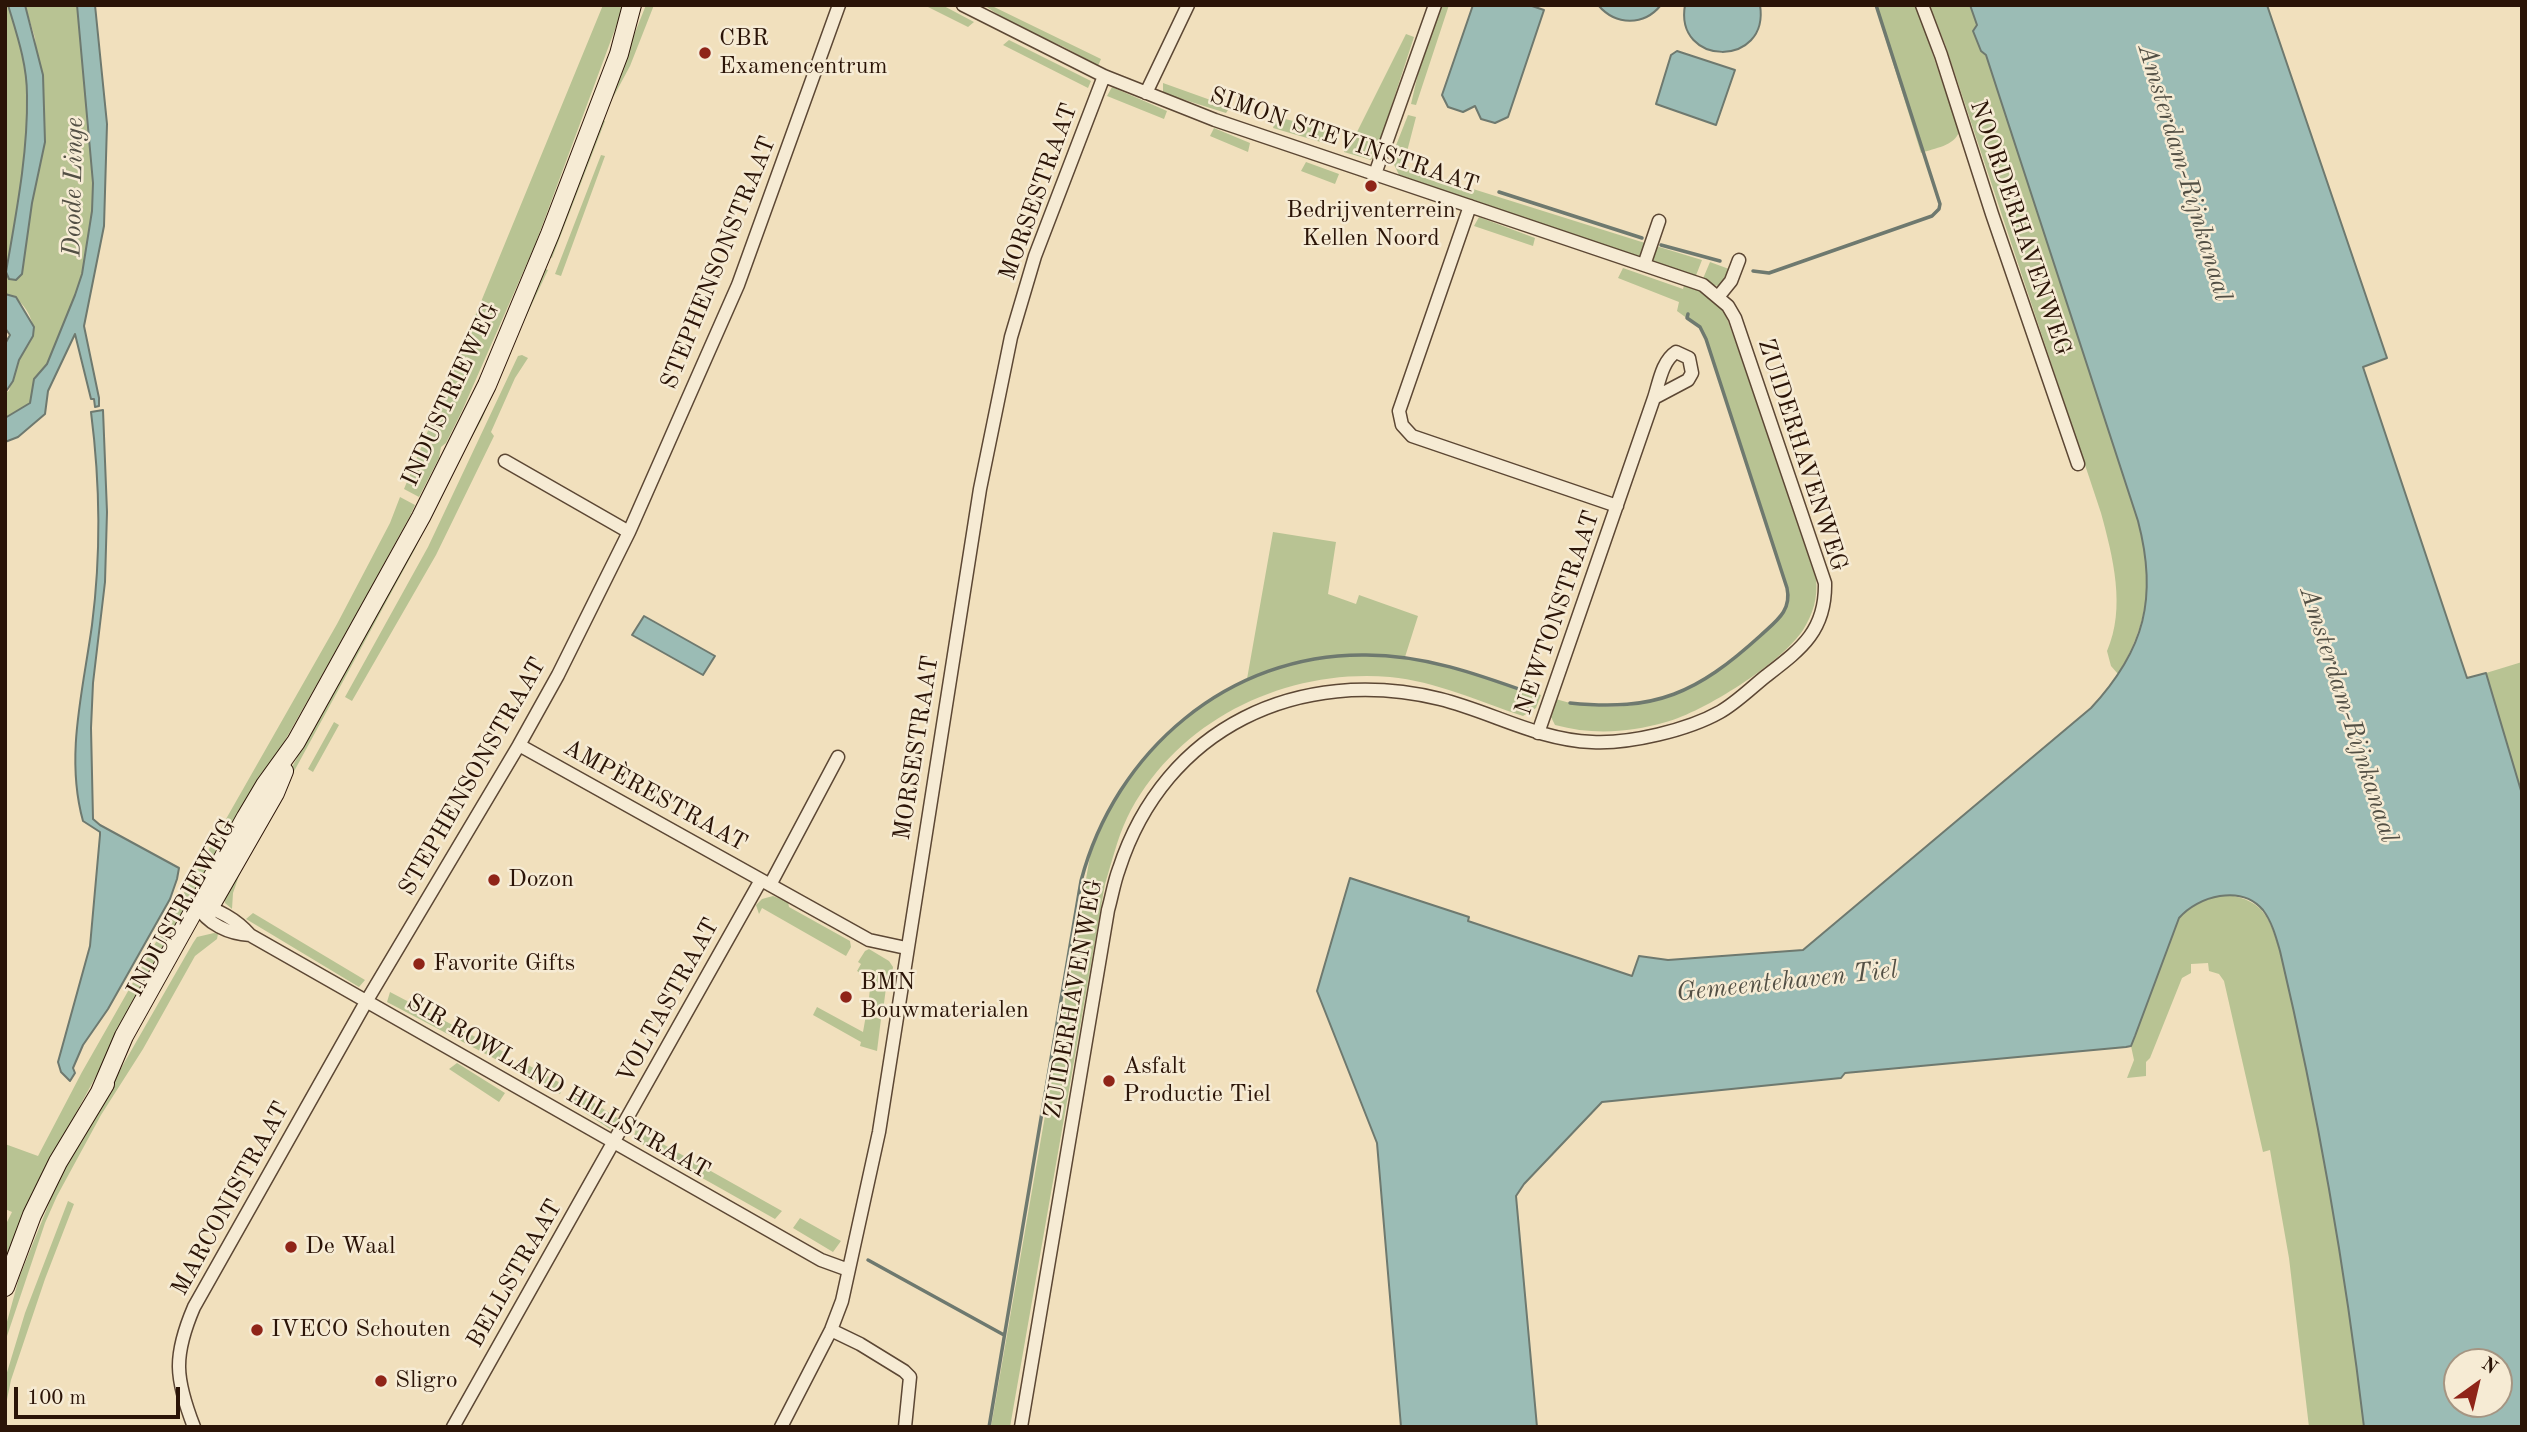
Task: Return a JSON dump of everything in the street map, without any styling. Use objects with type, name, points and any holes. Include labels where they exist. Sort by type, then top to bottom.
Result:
[{"type":"main road","name":"INDUSTRIEWEG","points":[[5,1287],[32,1215],[100,1091],[124,1036],[275,793],[296,742],[421,517],[487,385],[550,234],[619,54],[632,5]]},
{"type":"main road","name":"INDUSTRIEWEG","points":[[619,54],[636,26],[644,5]]},
{"type":"main road","name":"INDUSTRIEWEG","points":[[5,1301],[14,1265]]},
{"type":"street","name":"STEPHENSONSTRAAT","points":[[366,1002],[519,745],[558,675],[629,532],[738,285],[839,5]]},
{"type":"street","name":"SIMON STEVINSTRAAT","points":[[963,5],[1104,76],[1215,120],[1703,285],[1718,297]]},
{"type":"street","points":[[1146,93],[1188,5]]},
{"type":"street","points":[[1376,174],[1435,5]]},
{"type":"street","name":"NOORDERHAVENWEG","points":[[1922,5],[2078,464]]},
{"type":"street","name":"MORSESTRAAT","points":[[781,1427],[831,1331],[842,1301],[878,1132],[980,489],[1011,337],[1039,246],[1104,76]]},
{"type":"street","name":"NEWTONSTRAAT","points":[[1471,206],[1399,411],[1402,425],[1412,436],[1617,506]]},
{"type":"street","points":[[1644,265],[1659,221]]},
{"type":"street","points":[[1718,297],[1731,281],[1739,260]]},
{"type":"street","name":"ZUIDERHAVENWEG","points":[[1021,1427],[1108,910],[1119,869],[1131,839],[1167,779],[1191,755],[1226,727],[1269,705],[1308,694],[1353,689],[1441,699],[1538,733],[1593,742],[1651,736],[1678,729],[1720,712],[1792,656],[1820,623],[1825,602],[1825,583],[1735,318],[1718,297]]},
{"type":"street","name":"NEWTONSTRAAT","points":[[1538,733],[1654,398]]},
{"type":"street","points":[[505,461],[629,532]]},
{"type":"street","name":"AMPÈRESTRAAT","points":[[519,745],[869,940],[906,948]]},
{"type":"street","points":[[765,883],[838,757]]},
{"type":"street","name":"VOLTASTRAAT","points":[[614,1142],[765,883]]},
{"type":"street","name":"SIR ROWLAND HILLSTRAAT","points":[[204,910],[235,934],[250,935],[821,1260],[843,1268],[849,1267]]},
{"type":"street","name":"MARCONISTRAAT","points":[[194,1427],[182,1395],[178,1364],[183,1334],[194,1307],[366,1002]]},
{"type":"street","name":"BELLSTRAAT","points":[[453,1427],[614,1142]]},
{"type":"street","points":[[831,1331],[860,1344],[910,1377],[905,1427]]},
{"type":"green space","points":[[5,5],[8,5],[21,49],[27,95],[23,161],[6,272],[32,203],[44,142],[35,38],[25,5],[77,5],[93,183],[92,211],[82,274],[64,326],[47,364],[35,379],[30,403],[5,418],[5,393],[9,391],[20,356],[32,339],[33,329],[30,316],[22,304],[5,294]]},
{"type":"green space","points":[[603,5],[624,5],[535,245],[462,411],[446,443],[441,447],[439,458],[419,497],[404,489]]},
{"type":"green space","points":[[646,5],[654,5],[630,66],[601,120],[605,121],[552,258],[546,256]]},
{"type":"green space","points":[[924,5],[942,5],[974,22],[968,27]]},
{"type":"green space","points":[[984,5],[990,5],[1101,59],[1098,66],[1064,47],[1013,25]]},
{"type":"green space","points":[[1442,5],[1449,5],[1416,105],[1411,104],[1418,74]]},
{"type":"green space","points":[[1875,5],[1916,5],[1959,132],[1957,137],[1938,148],[1921,153]]},
{"type":"green space","points":[[1929,5],[1970,5],[1977,26],[1973,32],[1981,51],[1986,55],[2138,521],[2146,562],[2146,600],[2137,636],[2118,674],[2111,666],[2107,651],[2113,635],[2117,600],[2110,547],[2101,513],[1945,44]]},
{"type":"green space","points":[[1406,34],[1414,37],[1377,150],[1371,160],[1344,152],[1349,141],[1352,142]]},
{"type":"green space","points":[[1009,40],[1091,81],[1088,88],[1003,45]]},
{"type":"green space","points":[[1163,83],[1230,107],[1226,113],[1163,93]]},
{"type":"green space","points":[[1112,87],[1167,111],[1164,119],[1107,96]]},
{"type":"green space","points":[[1408,115],[1416,117],[1403,167],[1645,243],[1639,257],[1399,175],[1391,158]]},
{"type":"green space","points":[[1277,117],[1330,130],[1324,143],[1273,128]]},
{"type":"green space","points":[[1214,128],[1250,143],[1248,152],[1210,136]]},
{"type":"green space","points":[[601,155],[605,156],[561,276],[555,274]]},
{"type":"green space","points":[[1306,162],[1339,174],[1335,184],[1301,171]]},
{"type":"green space","points":[[1479,217],[1535,238],[1533,246],[1474,226]]},
{"type":"green space","points":[[1656,246],[1702,260],[1695,278],[1653,262]]},
{"type":"green space","points":[[1710,262],[1729,269],[1720,286],[1702,281]]},
{"type":"green space","points":[[542,267],[548,270],[482,419],[441,493],[415,549],[242,867],[233,893],[232,909],[225,903],[224,894],[306,741]]},
{"type":"green space","points":[[1623,268],[1683,289],[1686,278],[1712,290],[1725,313],[1737,346],[1816,579],[1816,593],[1810,618],[1803,630],[1778,657],[1740,685],[1682,717],[1638,729],[1596,731],[1555,725],[1548,711],[1552,698],[1582,705],[1610,707],[1638,704],[1690,687],[1737,656],[1780,615],[1787,599],[1781,568],[1706,341],[1699,327],[1677,311],[1679,302],[1618,278]]},
{"type":"green space","points":[[518,356],[528,358],[515,378],[491,432],[494,436],[436,555],[352,701],[345,697],[428,547]]},
{"type":"green space","points":[[400,497],[415,505],[410,516],[117,1038],[67,1131],[5,1262],[5,1226],[12,1212],[5,1209],[5,1144],[38,1156],[82,1072],[337,624],[390,523]]},
{"type":"green space","points":[[1273,532],[1336,542],[1328,594],[1356,604],[1359,595],[1418,616],[1405,657],[1451,667],[1541,695],[1536,708],[1523,716],[1441,687],[1407,679],[1350,676],[1311,682],[1273,692],[1237,708],[1203,728],[1173,754],[1148,784],[1123,826],[1105,884],[1010,1427],[991,1427],[1090,856],[1116,799],[1150,751],[1193,711],[1247,679]]},
{"type":"green space","points":[[2522,662],[2522,794],[2486,673]]},
{"type":"green space","points":[[334,722],[339,725],[313,772],[308,769]]},
{"type":"green space","points":[[2228,895],[2250,902],[2264,913],[2280,951],[2329,1188],[2364,1427],[2309,1427],[2289,1258],[2270,1150],[2263,1152],[2224,981],[2219,974],[2209,971],[2208,963],[2191,964],[2191,973],[2182,978],[2150,1058],[2146,1062],[2146,1076],[2127,1078],[2134,1060],[2131,1046],[2179,918],[2201,902]]},
{"type":"green space","points":[[773,896],[788,902],[789,907],[850,941],[851,947],[846,956],[762,908],[759,914],[756,905],[762,899]]},
{"type":"green space","points":[[253,913],[365,980],[359,987],[246,919]]},
{"type":"green space","points":[[218,934],[217,939],[195,956],[143,1049],[101,1115],[57,1196],[45,1223],[5,1342],[5,1329],[19,1278],[62,1171],[193,943],[197,937]]},
{"type":"green space","points":[[869,949],[889,961],[893,967],[892,975],[887,980],[883,1011],[868,1007],[871,979],[857,971],[861,964],[858,962]]},
{"type":"green space","points":[[390,992],[506,1053],[499,1061],[387,1002]]},
{"type":"green space","points":[[817,1007],[863,1032],[866,1015],[881,1019],[877,1051],[860,1046],[861,1042],[813,1015]]},
{"type":"green space","points":[[519,1060],[564,1085],[560,1094],[512,1069]]},
{"type":"green space","points":[[457,1063],[505,1093],[499,1102],[449,1069]]},
{"type":"green space","points":[[577,1092],[619,1119],[610,1129],[570,1103]]},
{"type":"green space","points":[[636,1129],[782,1211],[775,1219],[633,1139]]},
{"type":"green space","points":[[68,1201],[74,1204],[11,1380],[5,1409],[5,1379],[25,1313]]},
{"type":"green space","points":[[800,1218],[841,1241],[833,1252],[793,1228]]},
{"type":"water","points":[[8,5],[25,5],[43,75],[45,142],[32,203],[22,274],[16,280],[9,279],[6,272],[23,162],[27,83]]},
{"type":"water","points":[[77,5],[95,5],[107,124],[104,226],[84,326],[99,406],[95,407],[94,399],[91,399],[75,334],[48,391],[45,414],[18,437],[5,442],[5,418],[30,403],[34,379],[47,364],[82,274],[92,211],[93,183]]},
{"type":"water","points":[[1473,5],[1529,5],[1544,10],[1508,117],[1495,123],[1481,119],[1475,106],[1463,112],[1448,107],[1442,95]]},
{"type":"water","points":[[1598,5],[1661,5],[1647,17],[1630,21],[1613,17]]},
{"type":"water","points":[[1685,5],[1760,5],[1759,26],[1751,40],[1738,49],[1722,52],[1707,49],[1693,40],[1685,25]]},
{"type":"water","points":[[1970,5],[2267,5],[2387,358],[2363,367],[2467,678],[2486,673],[2522,794],[2522,1427],[2364,1427],[2329,1188],[2280,951],[2263,910],[2254,902],[2232,895],[2208,899],[2187,910],[2179,918],[2131,1046],[1845,1073],[1841,1078],[1602,1102],[1524,1184],[1516,1196],[1537,1427],[1401,1427],[1377,1143],[1317,991],[1350,878],[1469,917],[1468,921],[1632,976],[1639,956],[1668,960],[1803,950],[2091,708],[2124,665],[2135,643],[2146,598],[2147,574],[2138,521],[1986,55],[1981,51],[1973,31],[1977,25]]},
{"type":"water","points":[[1677,51],[1735,70],[1716,125],[1656,104],[1671,55]]},
{"type":"water","points":[[5,294],[16,297],[34,327],[33,336],[5,393],[5,344],[10,335],[5,328]]},
{"type":"water","points":[[103,410],[107,512],[105,582],[93,683],[93,819],[179,868],[170,899],[108,1009],[83,1045],[70,1081],[61,1072],[58,1062],[90,946],[100,835],[100,832],[83,821],[78,797],[76,748],[97,572],[98,492],[91,412]]},
{"type":"water","points":[[644,616],[715,656],[703,675],[632,635]]},
{"type":"waterway","points":[[1753,271],[1769,273],[1932,216],[1939,209],[1940,204],[1876,5]]},
{"type":"waterway","points":[[1499,192],[1642,238]]},
{"type":"waterway","points":[[1661,245],[1720,261]]},
{"type":"waterway","points":[[1570,703],[1600,705],[1651,701],[1695,685],[1716,672],[1760,636],[1777,620],[1787,603],[1787,588],[1706,339],[1700,327],[1687,318],[1688,314]]},
{"type":"waterway","points":[[989,1427],[1081,881],[1097,834],[1121,791],[1150,752],[1185,719],[1225,691],[1268,671],[1316,659],[1366,655],[1409,658],[1470,673],[1530,693]]},
{"type":"waterway","points":[[868,1260],[1004,1335]]},
{"type":"place","name":"CBR Examencentrum","points":[[705,53]]},
{"type":"place","name":"Bedrijventerrein Kellen Noord","points":[[1371,186]]},
{"type":"place","name":"Dozon","points":[[494,880]]},
{"type":"place","name":"Favorite Gifts","points":[[419,964]]},
{"type":"place","name":"BMN Bouwmaterialen","points":[[846,997]]},
{"type":"place","name":"Asfalt Productie Tiel","points":[[1109,1081]]},
{"type":"place","name":"De Waal","points":[[291,1247]]},
{"type":"place","name":"IVECO Schouten","points":[[257,1330]]},
{"type":"place","name":"Sligro","points":[[381,1381]]},
{"type":"water label","name":"Amsterdam-Rijnkanaal","points":[[2184,173]]},
{"type":"water label","name":"Doode Linge","points":[[74,187]]},
{"type":"water label","name":"Amsterdam-Rijnkanaal","points":[[2348,715]]},
{"type":"water label","name":"Gemeentehaven Tiel","points":[[1787,982]]}]
